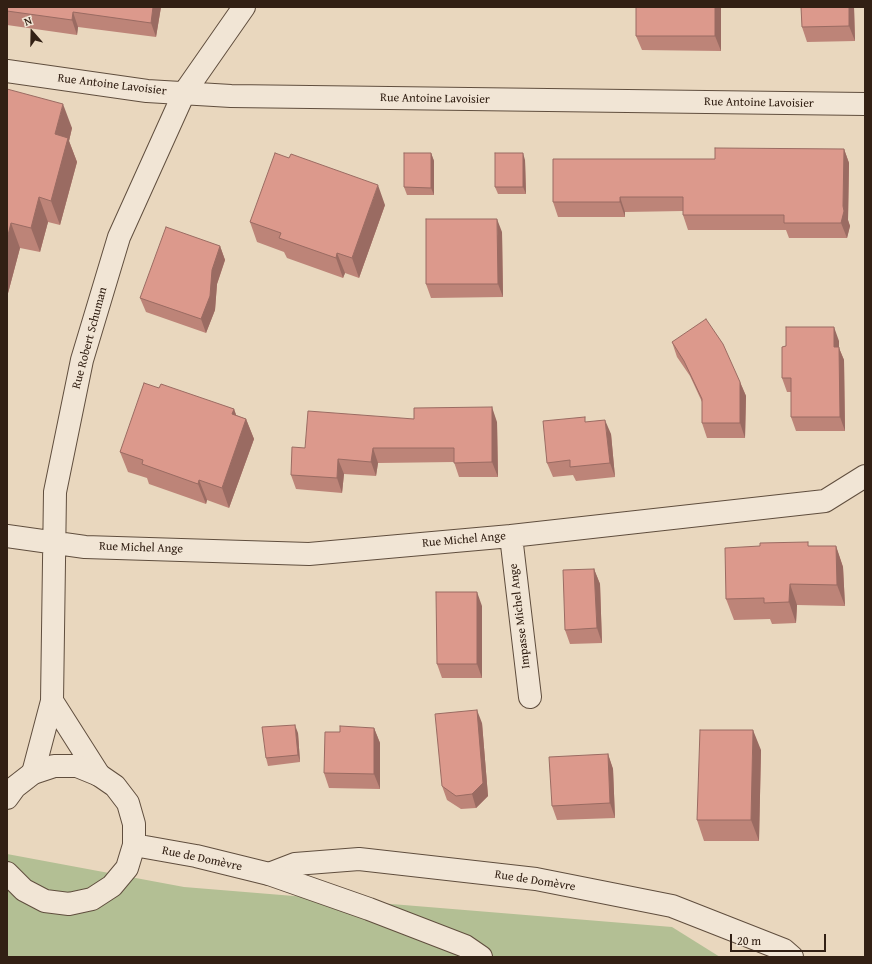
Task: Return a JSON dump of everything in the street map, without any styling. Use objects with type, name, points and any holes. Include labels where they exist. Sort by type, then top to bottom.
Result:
[{"type":"street","name":"Rue Robert Schuman","points":[[33,773],[52,701],[54,492],[82,360],[119,237],[184,93],[244,7]]},
{"type":"street","name":"Rue Antoine Lavoisier","points":[[7,71],[147,91],[231,96],[865,104]]},
{"type":"street","name":"Rue Michel Ange","points":[[7,536],[85,547],[309,554],[511,536],[825,501],[865,476]]},
{"type":"street","name":"Impasse Michel Ange","points":[[511,536],[530,696]]},
{"type":"street","points":[[52,701],[99,775]]},
{"type":"street","points":[[7,798],[15,787],[33,773],[54,766],[77,766],[99,775],[115,786],[128,803],[134,824],[134,845],[127,868],[112,886],[92,899],[69,904],[45,901],[24,890],[7,873]]},
{"type":"street","name":"Rue de Domèvre","points":[[134,845],[196,856],[269,874],[369,909],[458,943],[481,957]]},
{"type":"street","name":"Rue de Domèvre","points":[[269,874],[295,864],[359,859],[536,879],[672,906],[784,950],[792,957]]},
{"type":"green space","points":[[7,854],[184,887],[672,927],[720,957],[7,957]]},
{"type":"building","points":[[7,7],[153,7],[151,23],[73,12],[72,20],[7,11]]},
{"type":"building","points":[[636,7],[715,7],[715,36],[636,36]]},
{"type":"building","points":[[801,7],[849,7],[849,26],[802,27]]},
{"type":"building","points":[[7,89],[63,104],[55,134],[68,138],[51,201],[39,197],[31,228],[11,223],[7,239]]},
{"type":"building","points":[[715,148],[844,149],[844,211],[841,223],[784,223],[784,215],[683,215],[683,197],[620,197],[620,202],[553,202],[553,159],[715,159]]},
{"type":"building","points":[[275,153],[289,158],[291,154],[378,185],[352,258],[337,253],[336,258],[279,238],[281,233],[250,222]]},
{"type":"building","points":[[404,153],[431,153],[431,188],[404,187]]},
{"type":"building","points":[[495,153],[523,153],[523,187],[495,187]]},
{"type":"building","points":[[426,219],[497,219],[498,284],[426,284]]},
{"type":"building","points":[[166,227],[220,246],[212,270],[210,296],[201,319],[140,298]]},
{"type":"building","points":[[706,319],[723,344],[740,382],[740,423],[702,423],[702,399],[684,361],[672,342]]},
{"type":"building","points":[[786,327],[834,327],[834,347],[839,347],[840,417],[791,417],[791,378],[782,378],[782,347],[786,346]]},
{"type":"building","points":[[144,383],[159,388],[161,384],[234,409],[232,414],[246,419],[222,488],[199,480],[198,484],[142,464],[143,460],[120,452]]},
{"type":"building","points":[[492,407],[492,462],[454,463],[454,448],[373,448],[371,462],[338,459],[337,478],[291,475],[292,447],[305,448],[308,411],[414,419],[414,408]]},
{"type":"building","points":[[585,417],[585,422],[605,420],[610,463],[570,467],[570,460],[547,463],[543,421]]},
{"type":"building","points":[[808,542],[808,546],[836,546],[837,585],[790,584],[789,602],[764,603],[764,598],[726,599],[725,548],[760,546],[760,543]]},
{"type":"building","points":[[594,569],[597,628],[565,630],[563,570]]},
{"type":"building","points":[[436,592],[477,592],[477,664],[437,664]]},
{"type":"building","points":[[477,710],[483,783],[472,794],[456,796],[442,786],[435,714]]},
{"type":"building","points":[[295,725],[298,755],[266,758],[262,727]]},
{"type":"building","points":[[340,726],[374,728],[374,774],[324,773],[325,732],[340,732]]},
{"type":"building","points":[[700,730],[753,730],[751,820],[697,820]]},
{"type":"building","points":[[608,754],[610,803],[552,806],[549,757]]}]
